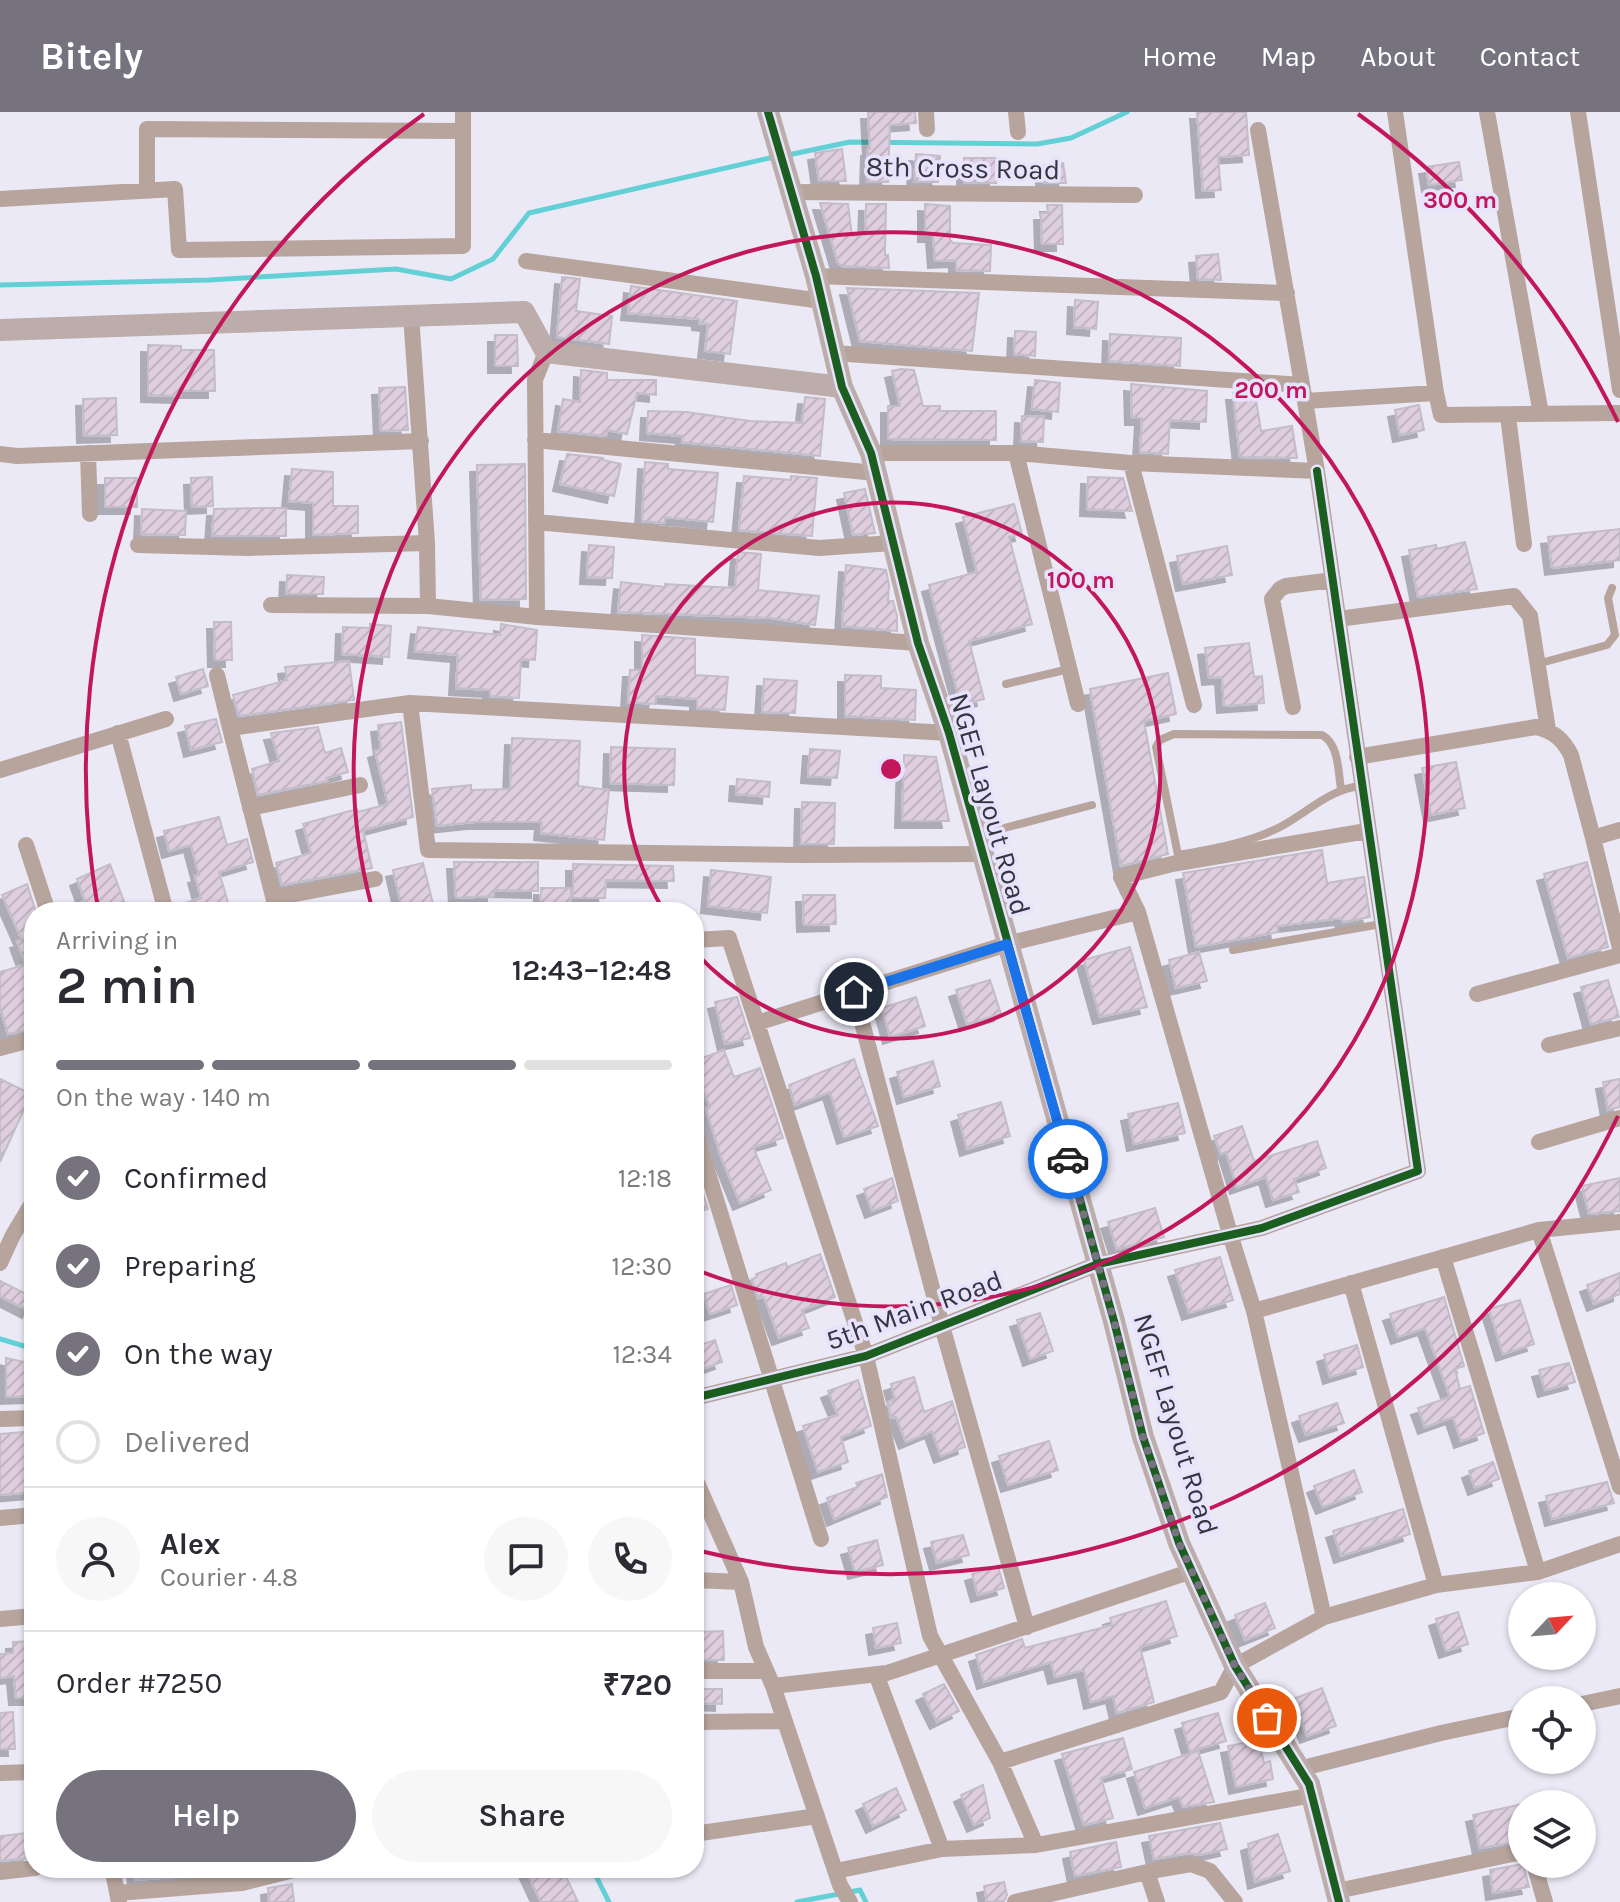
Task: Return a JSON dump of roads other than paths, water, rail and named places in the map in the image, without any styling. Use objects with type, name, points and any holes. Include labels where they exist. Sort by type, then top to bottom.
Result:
[{"type":"street","points":[[0,199],[175,189],[179,250],[463,246],[463,112]]},
{"type":"street","name":"NGEF Layout Road","points":[[768,112],[816,276],[842,387],[873,463],[918,643],[949,733],[1098,1264],[1143,1437],[1179,1543],[1235,1666],[1313,1795],[1338,1896]]},
{"type":"street","points":[[1016,112],[1018,132]]},
{"type":"street","points":[[1395,112],[1441,415],[1620,413]]},
{"type":"street","points":[[1487,112],[1541,414]]},
{"type":"street","points":[[1578,112],[1620,390]]},
{"type":"street","points":[[147,189],[147,129],[463,131]]},
{"type":"street","points":[[1258,130],[1317,471],[1381,924]]},
{"type":"street","name":"8th Cross Road","points":[[790,192],[1135,195]]},
{"type":"street","points":[[526,261],[822,301]]},
{"type":"street","points":[[816,276],[1287,293]]},
{"type":"street","points":[[0,330],[524,312],[546,352]]},
{"type":"street","points":[[411,315],[427,543],[428,606]]},
{"type":"street","points":[[546,352],[842,387]]},
{"type":"street","points":[[537,617],[535,380],[546,352]]},
{"type":"street","points":[[833,353],[1303,393],[1436,393]]},
{"type":"street","points":[[1508,416],[1524,544]]},
{"type":"street","points":[[535,440],[873,463],[1016,453],[1131,463],[1317,471]]},
{"type":"street","points":[[0,454],[421,441]]},
{"type":"street","points":[[88,453],[90,514]]},
{"type":"street","points":[[1016,453],[1078,704]]},
{"type":"street","points":[[1131,463],[1194,705]]},
{"type":"street","points":[[536,522],[819,548],[893,543]]},
{"type":"street","points":[[138,545],[248,548],[427,543]]},
{"type":"street","points":[[1293,707],[1272,599],[1286,586],[1333,580]]},
{"type":"street","points":[[1338,619],[1514,596],[1530,616],[1548,730]]},
{"type":"street","points":[[271,605],[428,606],[537,617],[918,643]]},
{"type":"street","points":[[217,675],[275,902]]},
{"type":"street","points":[[410,703],[428,850],[802,855],[980,845]]},
{"type":"street","points":[[230,728],[410,703],[949,733]]},
{"type":"street","points":[[0,770],[166,719]]},
{"type":"street","points":[[1357,757],[1536,727],[1558,737],[1571,755],[1620,948]]},
{"type":"street","points":[[118,733],[163,902]]},
{"type":"street","points":[[250,808],[360,785]]},
{"type":"street","points":[[1593,838],[1620,830]]},
{"type":"street","points":[[1324,1617],[1254,1311],[1138,912],[1121,877],[1172,864],[1367,831]]},
{"type":"street","points":[[26,845],[45,902]]},
{"type":"street","points":[[287,902],[375,879]]},
{"type":"street","points":[[757,1023],[1007,944],[1138,912]]},
{"type":"street","name":"5th Main Road","points":[[704,1396],[866,1356],[1098,1264],[1262,1228],[1418,1171],[1381,924]]},
{"type":"street","points":[[704,939],[729,938],[866,1356],[930,1636],[1000,1762],[1036,1845]]},
{"type":"street","points":[[1477,994],[1620,955]]},
{"type":"street","points":[[854,992],[942,1326],[1027,1627]]},
{"type":"street","points":[[1549,1045],[1620,1028]]},
{"type":"street","points":[[0,1048],[24,1042]]},
{"type":"street","points":[[1539,1142],[1620,1118]]},
{"type":"street","points":[[704,1161],[821,1539]]},
{"type":"street","points":[[0,1263],[24,1217]]},
{"type":"street","points":[[1254,1311],[1539,1230],[1620,1222]]},
{"type":"street","points":[[1539,1230],[1620,1487]]},
{"type":"street","points":[[1443,1257],[1538,1572]]},
{"type":"street","points":[[1351,1283],[1436,1585]]},
{"type":"street","points":[[0,1419],[24,1418]]},
{"type":"street","points":[[704,1499],[741,1582],[756,1647],[838,1878],[850,1902]]},
{"type":"street","points":[[0,1518],[24,1516]]},
{"type":"street","points":[[1000,1762],[1221,1692],[1235,1666],[1324,1617],[1436,1585],[1538,1572],[1620,1544]]},
{"type":"street","points":[[704,1672],[769,1678],[876,1674],[940,1656],[1192,1571]]},
{"type":"street","points":[[704,1580],[741,1582]]},
{"type":"street","points":[[0,1619],[24,1617]]},
{"type":"street","points":[[876,1674],[942,1849]]},
{"type":"street","points":[[1596,1701],[1620,1696]]},
{"type":"street","points":[[1299,1769],[1508,1719]]},
{"type":"street","points":[[704,1722],[784,1721]]},
{"type":"street","points":[[0,1773],[24,1772]]},
{"type":"street","points":[[838,1878],[942,1849],[1036,1845],[1313,1795]]},
{"type":"street","points":[[704,1833],[817,1816]]},
{"type":"street","points":[[1338,1896],[1508,1855]]},
{"type":"street","points":[[1015,1902],[1078,1895],[1147,1872],[1191,1864],[1210,1871],[1235,1902]]},
{"type":"street","points":[[0,1872],[24,1869]]},
{"type":"street","points":[[1147,1872],[1157,1902]]},
{"type":"street","points":[[118,1897],[262,1878]]},
{"type":"street","points":[[1538,1878],[1545,1902]]},
{"type":"lane","points":[[1537,664],[1607,645],[1615,635],[1608,598],[1612,588]]},
{"type":"lane","points":[[1006,684],[1069,669]]},
{"type":"lane","points":[[1341,789],[1333,746],[1330,739],[1322,735],[1174,734],[1160,740],[1156,747],[1178,855],[1218,848],[1277,829],[1341,789],[1361,786]]},
{"type":"lane","points":[[980,845],[1092,805]]},
{"type":"lane","points":[[1233,950],[1381,924]]},
{"type":"waterway","points":[[788,155],[850,142],[1037,144],[1071,138],[1127,112]]},
{"type":"waterway","points":[[0,285],[209,280],[396,269],[451,279],[493,259],[529,213],[774,157]]},
{"type":"waterway","points":[[0,1339],[24,1346]]},
{"type":"waterway","points":[[597,1878],[609,1902]]},
{"type":"waterway","points":[[797,1902],[860,1890],[866,1902]]}]
